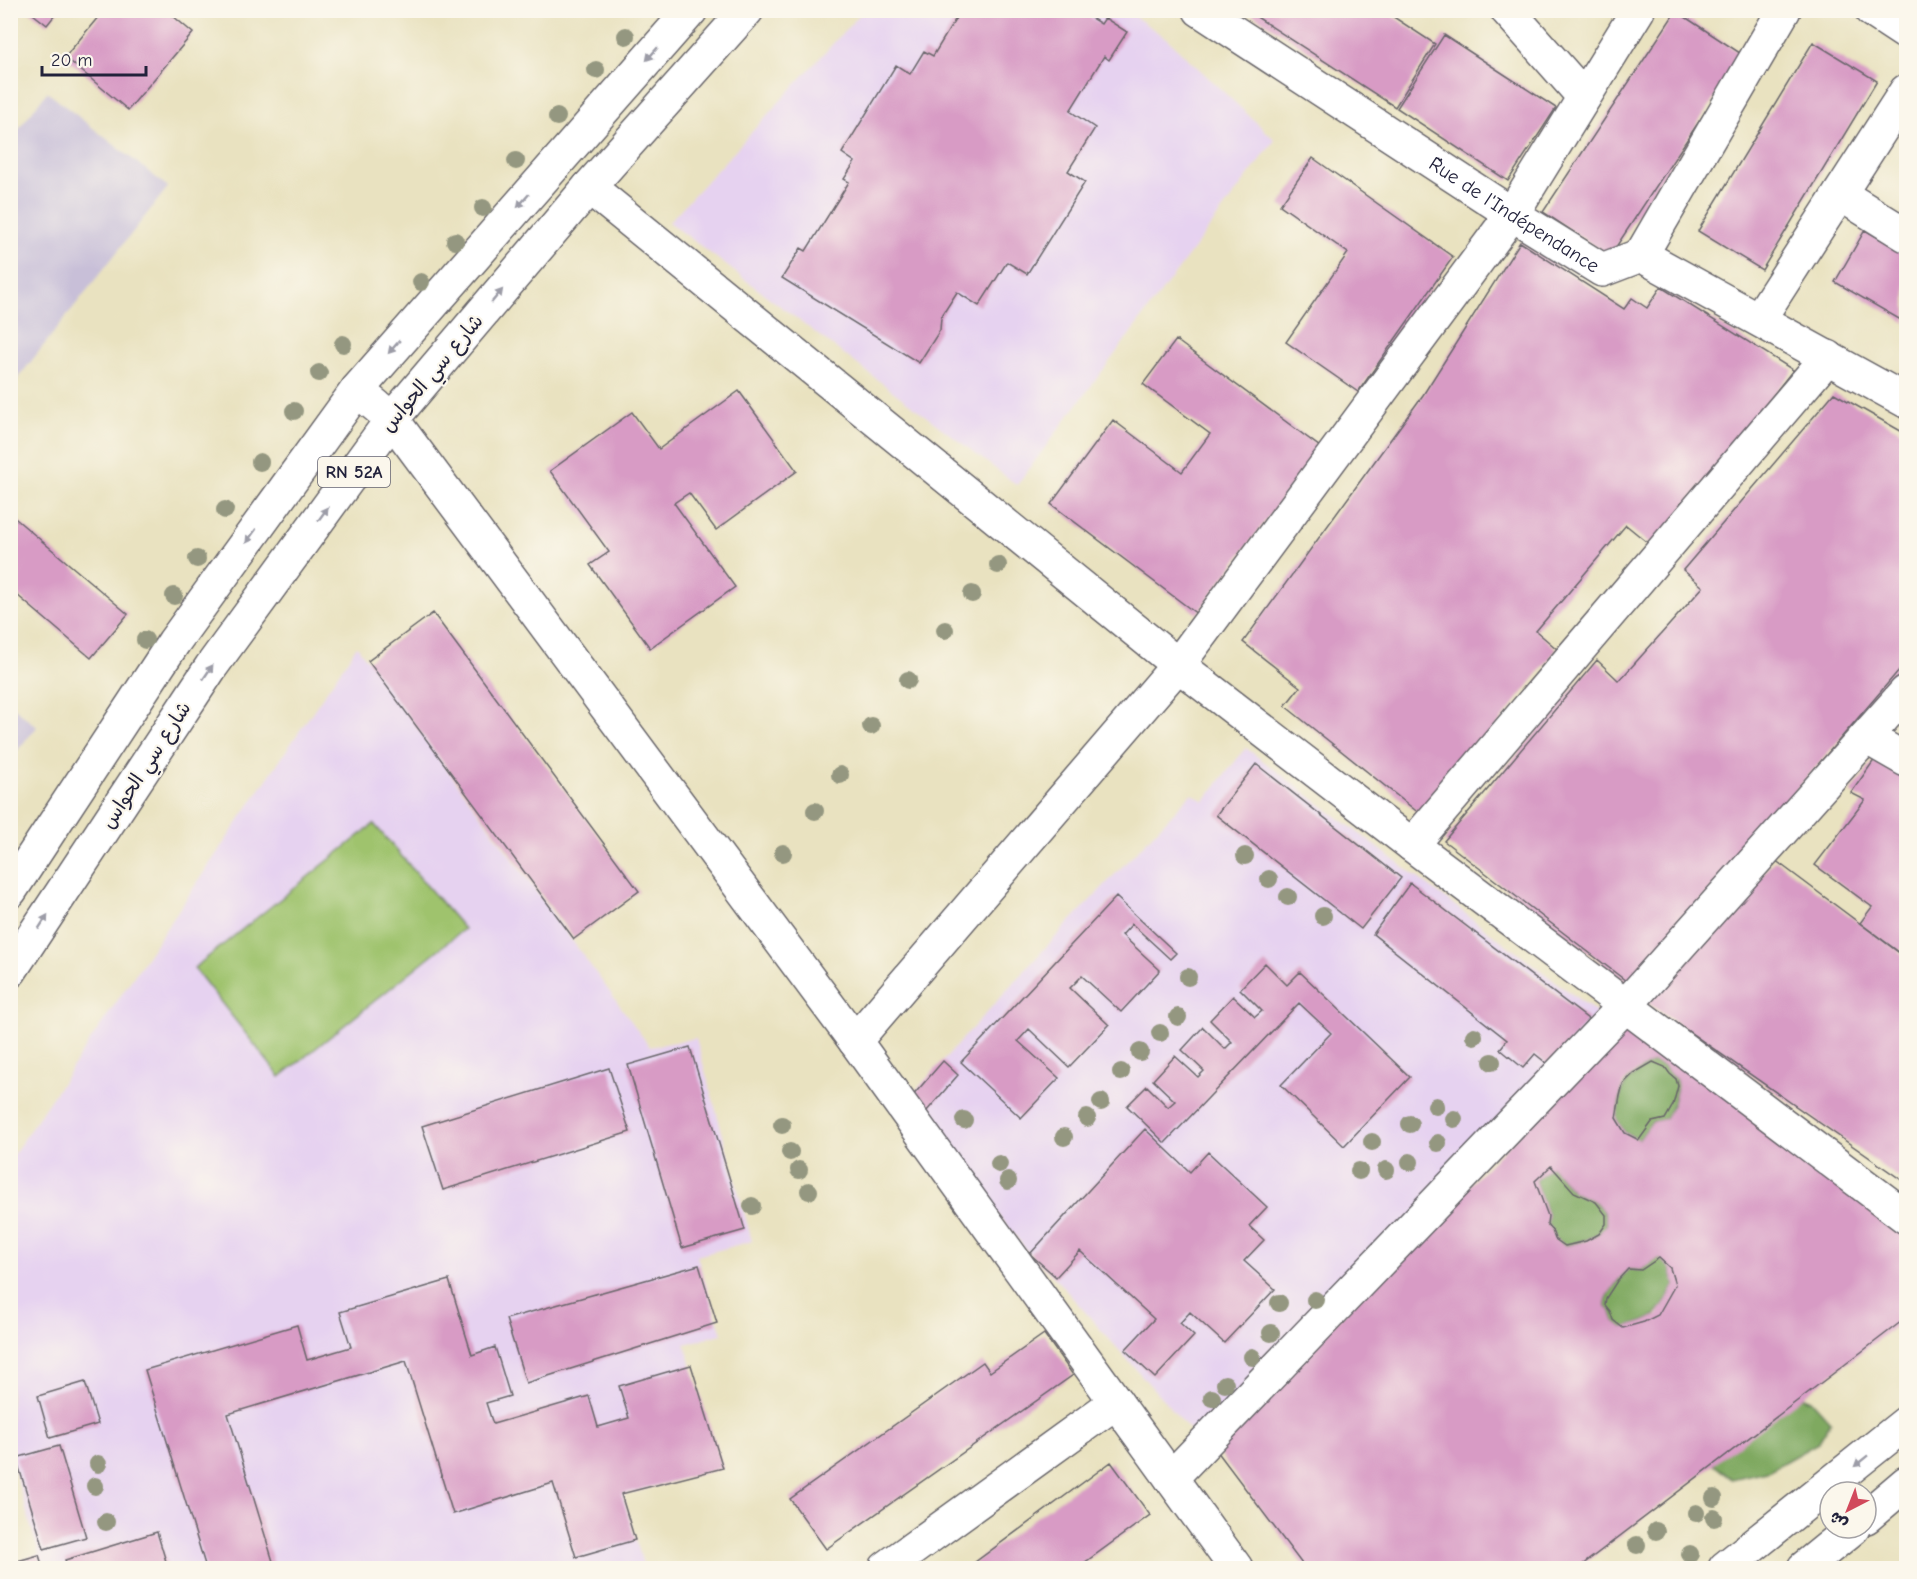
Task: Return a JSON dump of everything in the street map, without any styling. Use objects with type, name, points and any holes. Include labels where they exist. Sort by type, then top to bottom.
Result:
[{"type":"street","name":"RN 52A","points":[[10,891],[174,642],[357,390],[691,10]]},
{"type":"street","name":"شارع سي الحواس","points":[[10,971],[211,667],[392,420],[589,187],[747,10]]},
{"type":"street","points":[[1507,10],[1584,97]]},
{"type":"street","points":[[855,1041],[1178,665],[1512,214],[1638,10]]},
{"type":"street","points":[[1784,10],[1641,255],[1906,400]]},
{"type":"street","points":[[1871,10],[1906,33]]},
{"type":"street","name":"ٌRue de l'Indépendance","points":[[1205,12],[1512,214],[1602,270],[1641,255]]},
{"type":"street","points":[[1759,319],[1906,91]]},
{"type":"street","points":[[589,187],[1178,665],[1412,845],[1906,1217]]},
{"type":"street","points":[[1840,194],[1906,235]]},
{"type":"street","points":[[1412,845],[1828,357]]},
{"type":"street","points":[[357,390],[392,420],[855,1041],[1236,1569]]},
{"type":"street","points":[[1171,1478],[1626,1005],[1906,692]]},
{"type":"street","points":[[1866,737],[1906,760]]},
{"type":"street","points":[[886,1569],[1116,1402]]},
{"type":"street","points":[[1725,1569],[1906,1424]]},
{"type":"street","points":[[1878,1507],[1906,1483]]},
{"type":"street","points":[[1806,1568],[1839,1540]]},
{"type":"shaded area","points":[[863,11],[1127,11],[1166,38],[1275,140],[1017,485],[669,222]]},
{"type":"shaded area","points":[[47,92],[168,187],[11,387],[11,139]]},
{"type":"shaded area","points":[[357,646],[650,1047],[696,1038],[752,1241],[697,1256],[722,1334],[685,1344],[723,1468],[623,1495],[644,1568],[11,1568],[11,1563],[39,1554],[11,1459],[11,1158]]},
{"type":"shaded area","points":[[11,705],[37,727],[11,758]]},
{"type":"shaded area","points":[[1246,748],[1597,1013],[1545,1080],[1198,1439],[1055,1278],[1030,1255],[908,1099],[1048,945],[1192,793],[1204,801]],"holes":[[[1256,764],[1401,877],[1362,929],[1216,815]],[[1409,883],[1549,987],[1588,1019],[1550,1066],[1535,1054],[1523,1068],[1500,1049],[1507,1040],[1373,934]],[[1115,897],[1175,953],[1169,959],[1132,924],[1122,935],[1160,970],[1121,1011],[1082,976],[1070,988],[1109,1025],[1070,1067],[1029,1029],[1018,1041],[1058,1078],[1021,1118],[961,1062]],[[1265,963],[1287,985],[1300,972],[1410,1077],[1344,1146],[1281,1085],[1331,1033],[1299,1003],[1165,1143],[1128,1106],[1147,1087],[1168,1107],[1175,1101],[1154,1080],[1175,1056],[1198,1077],[1204,1071],[1182,1050],[1203,1027],[1225,1049],[1232,1042],[1210,1020],[1233,996],[1255,1017],[1262,1011],[1240,989]],[[1145,1129],[1190,1172],[1208,1153],[1266,1207],[1249,1226],[1264,1240],[1244,1261],[1275,1289],[1224,1343],[1190,1312],[1180,1323],[1194,1336],[1155,1378],[1125,1350],[1154,1319],[1080,1251],[1056,1277],[1030,1254]]]},
{"type":"green space","points":[[374,824],[464,929],[280,1077],[194,968]]},
{"type":"green space","points":[[1653,1062],[1665,1067],[1676,1079],[1676,1095],[1665,1119],[1652,1122],[1639,1140],[1625,1133],[1616,1118],[1625,1084]]},
{"type":"green space","points":[[1551,1166],[1573,1191],[1597,1204],[1604,1213],[1606,1221],[1604,1228],[1591,1238],[1565,1246],[1555,1239],[1547,1224],[1548,1216],[1535,1181]]},
{"type":"green space","points":[[1659,1258],[1670,1268],[1675,1285],[1656,1315],[1644,1322],[1623,1328],[1613,1320],[1605,1305],[1608,1295],[1628,1269],[1641,1270]]},
{"type":"green space","points":[[1771,1383],[1811,1400],[1831,1422],[1818,1443],[1770,1470],[1732,1479],[1714,1465],[1710,1450]]},
{"type":"building","points":[[28,10],[59,10],[47,25]]},
{"type":"building","points":[[104,10],[166,10],[193,33],[128,110],[65,57]]},
{"type":"building","points":[[961,10],[1078,10],[1101,24],[1105,18],[1127,32],[1109,60],[1104,56],[1070,111],[1095,128],[1068,171],[1085,182],[1027,274],[1007,262],[979,306],[957,292],[941,317],[940,330],[919,363],[782,278],[801,248],[806,251],[849,182],[844,179],[855,162],[842,153],[896,65],[910,74],[924,51],[933,56]]},
{"type":"building","points":[[1246,10],[1383,10],[1435,44],[1395,107]]},
{"type":"building","points":[[1676,11],[1743,55],[1610,256],[1543,212]]},
{"type":"building","points":[[1444,35],[1556,108],[1508,181],[1397,108]]},
{"type":"building","points":[[1813,42],[1877,81],[1762,270],[1698,231]]},
{"type":"building","points":[[1313,158],[1453,257],[1358,392],[1286,342],[1348,253],[1280,205]]},
{"type":"building","points":[[1865,230],[1906,254],[1906,323],[1835,282]]},
{"type":"building","points":[[1520,242],[1624,309],[1632,298],[1647,308],[1661,287],[1793,370],[1653,547],[1626,525],[1536,631],[1557,649],[1425,818],[1285,706],[1300,687],[1243,642],[1423,395]]},
{"type":"building","points":[[1176,340],[1320,447],[1197,614],[1051,504],[1113,420],[1182,472],[1210,434],[1143,384]]},
{"type":"building","points":[[739,391],[797,471],[716,530],[689,493],[674,503],[735,587],[650,648],[590,565],[609,552],[550,471],[632,412],[659,449]]},
{"type":"building","points":[[1834,393],[1906,434],[1906,662],[1630,984],[1444,841],[1597,660],[1619,681],[1703,587],[1683,570]]},
{"type":"building","points":[[10,514],[128,614],[91,658],[10,589]]},
{"type":"building","points":[[433,613],[639,891],[574,939],[368,661]]},
{"type":"building","points":[[1877,756],[1906,773],[1906,943],[1899,952],[1860,923],[1872,907],[1815,865],[1865,800],[1851,793]]},
{"type":"building","points":[[1256,764],[1401,878],[1361,929],[1216,815]]},
{"type":"building","points":[[1775,860],[1906,958],[1906,1183],[1648,1003]]},
{"type":"building","points":[[1410,883],[1588,1019],[1550,1066],[1535,1054],[1523,1068],[1500,1049],[1507,1040],[1373,934]]},
{"type":"building","points":[[1116,897],[1176,953],[1170,959],[1132,924],[1122,935],[1160,970],[1121,1012],[1082,976],[1070,988],[1109,1025],[1069,1067],[1029,1029],[1018,1041],[1059,1078],[1021,1118],[961,1062]]},
{"type":"building","points":[[1265,963],[1287,985],[1300,972],[1410,1077],[1344,1146],[1281,1085],[1331,1033],[1299,1003],[1165,1143],[1127,1106],[1147,1086],[1168,1107],[1175,1101],[1153,1080],[1175,1056],[1198,1077],[1204,1071],[1182,1050],[1203,1027],[1225,1049],[1232,1042],[1210,1020],[1233,996],[1255,1017],[1262,1011],[1240,989]]},
{"type":"building","points":[[1636,1014],[1906,1219],[1906,1318],[1578,1568],[1305,1568],[1214,1447]],"holes":[[[1653,1062],[1665,1067],[1676,1079],[1678,1086],[1673,1105],[1665,1119],[1652,1122],[1639,1140],[1625,1133],[1616,1118],[1623,1084],[1634,1073]],[[1551,1166],[1574,1192],[1596,1202],[1606,1215],[1606,1224],[1599,1234],[1586,1241],[1565,1246],[1555,1239],[1547,1224],[1548,1216],[1535,1181]],[[1659,1258],[1670,1268],[1675,1285],[1658,1315],[1623,1328],[1613,1320],[1605,1305],[1606,1298],[1628,1269],[1641,1270]]]},
{"type":"building","points":[[690,1047],[745,1230],[682,1248],[628,1065]]},
{"type":"building","points":[[943,1061],[958,1075],[926,1112],[910,1099]]},
{"type":"building","points":[[609,1068],[630,1132],[443,1190],[422,1126]]},
{"type":"building","points":[[1145,1129],[1190,1172],[1208,1152],[1267,1207],[1249,1226],[1264,1240],[1244,1261],[1275,1289],[1224,1343],[1190,1312],[1180,1323],[1194,1336],[1155,1378],[1125,1350],[1154,1319],[1080,1251],[1056,1277],[1030,1254]]},
{"type":"building","points":[[699,1265],[717,1323],[526,1383],[506,1319]]},
{"type":"building","points":[[449,1280],[472,1355],[495,1347],[510,1396],[486,1403],[493,1424],[589,1396],[598,1427],[629,1418],[619,1386],[691,1365],[723,1468],[621,1494],[635,1540],[576,1557],[553,1483],[453,1514],[406,1361],[228,1414],[275,1568],[206,1568],[145,1370],[297,1325],[307,1360],[351,1347],[340,1312]]},
{"type":"building","points":[[1044,1334],[1073,1375],[826,1549],[790,1499],[983,1362],[990,1372]]},
{"type":"building","points":[[85,1382],[98,1424],[50,1438],[38,1396]]},
{"type":"building","points":[[59,1446],[86,1537],[44,1549],[16,1458]]},
{"type":"building","points":[[1111,1462],[1150,1515],[1077,1568],[967,1568]]},
{"type":"building","points":[[157,1532],[168,1568],[68,1568],[65,1560]]},
{"type":"building","points":[[39,1555],[43,1568],[10,1568],[10,1563]]}]
